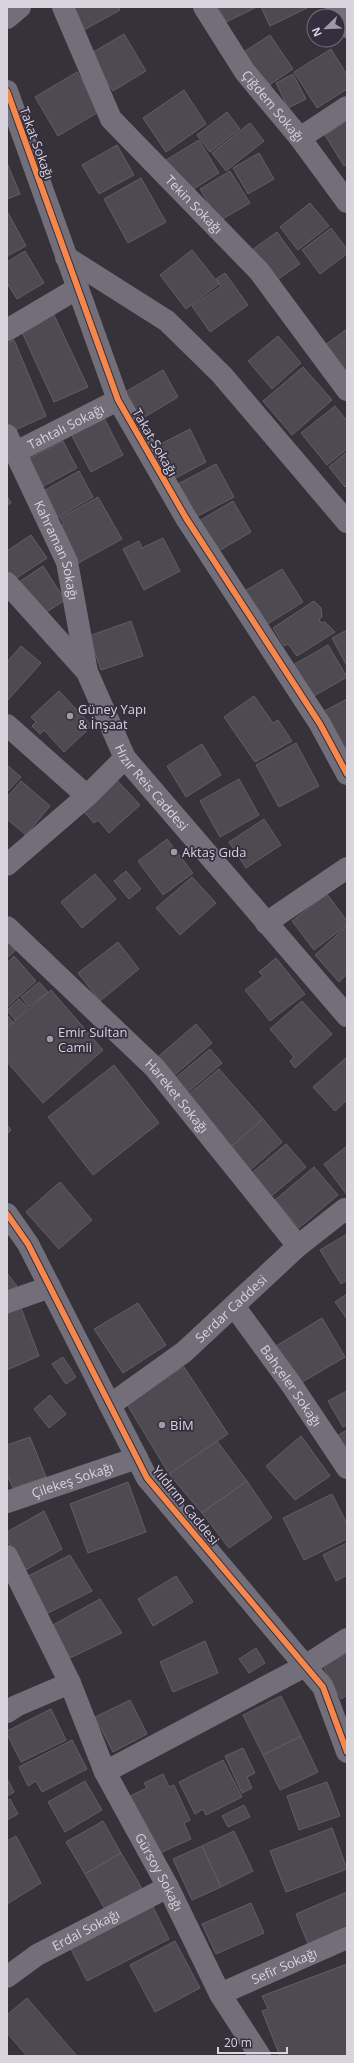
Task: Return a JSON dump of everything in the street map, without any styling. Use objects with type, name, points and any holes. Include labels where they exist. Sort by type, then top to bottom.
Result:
[{"type":"street","points":[[7,18],[20,7]]},
{"type":"street","name":"Tekin Sokağı","points":[[63,7],[111,119],[259,271],[347,390]]},
{"type":"street","name":"Çiğdem Sokağı","points":[[204,7],[245,72],[300,138],[347,202]]},
{"type":"street","points":[[336,7],[347,27]]},
{"type":"street","name":"Takat Sokağı","points":[[7,91],[118,400],[186,518],[320,724],[347,774]]},
{"type":"street","points":[[300,138],[347,107]]},
{"type":"street","points":[[66,257],[167,321],[222,375],[347,522]]},
{"type":"street","points":[[7,330],[78,288]]},
{"type":"street","name":"Tahtalı Sokağı","points":[[11,444],[118,400]]},
{"type":"street","name":"Kahraman Sokağı","points":[[11,444],[67,562],[87,672]]},
{"type":"street","name":"Hızır Reis Caddesi","points":[[7,583],[87,672],[124,758],[347,1016]]},
{"type":"street","points":[[7,726],[87,796]]},
{"type":"street","points":[[7,865],[87,796],[124,758]]},
{"type":"street","points":[[266,923],[347,868]]},
{"type":"street","name":"Hareket Sokağı","points":[[7,927],[155,1068],[298,1246]]},
{"type":"street","name":"Serdar Caddesi","points":[[110,1405],[184,1352],[298,1246],[345,1209],[347,1212]]},
{"type":"street","name":"Yıldırım Caddesi","points":[[7,1214],[28,1244],[147,1478],[323,1687],[347,1752]]},
{"type":"street","points":[[7,1302],[50,1288]]},
{"type":"street","name":"Bahçeler Sokağı","points":[[234,1306],[291,1384],[347,1468]]},
{"type":"street","name":"Çilekeş Sokağı","points":[[7,1502],[137,1458]]},
{"type":"street","name":"Gürsoy Sokağı","points":[[7,1556],[70,1683],[105,1772],[168,1887],[220,1994],[260,2056]]},
{"type":"street","points":[[105,1772],[305,1666],[347,1638]]},
{"type":"street","points":[[7,1712],[16,1706],[70,1683]]},
{"type":"street","name":"Erdal Sokağı","points":[[7,1977],[37,1955],[168,1887]]},
{"type":"street","name":"Sefir Sokağı","points":[[220,1994],[347,1938]]},
{"type":"building","points":[[72,7],[118,7],[120,10],[84,30]]},
{"type":"building","points":[[218,7],[257,7],[226,22]]},
{"type":"building","points":[[261,7],[309,7],[306,8],[270,26]]},
{"type":"building","points":[[124,34],[146,71],[113,91],[90,54]]},
{"type":"building","points":[[270,35],[293,69],[262,90],[239,55]]},
{"type":"building","points":[[331,49],[347,75],[347,89],[317,108],[294,72]]},
{"type":"building","points":[[77,72],[100,111],[58,136],[35,97]]},
{"type":"building","points":[[293,74],[306,99],[288,108],[276,83]]},
{"type":"building","points":[[184,90],[206,124],[166,152],[143,118]]},
{"type":"building","points":[[227,112],[240,129],[210,152],[197,135]]},
{"type":"building","points":[[347,121],[347,164],[344,166],[325,135]]},
{"type":"building","points":[[250,123],[264,141],[226,171],[212,153]]},
{"type":"building","points":[[199,140],[219,173],[187,193],[166,160]]},
{"type":"building","points":[[117,145],[134,175],[99,194],[82,165]]},
{"type":"building","points":[[259,153],[274,179],[248,194],[233,168]]},
{"type":"building","points":[[7,163],[20,194],[7,199]]},
{"type":"building","points":[[230,171],[250,203],[219,221],[200,189]]},
{"type":"building","points":[[141,178],[166,222],[128,243],[104,199]]},
{"type":"building","points":[[310,203],[329,226],[298,250],[280,227]]},
{"type":"building","points":[[7,211],[26,246],[7,256]]},
{"type":"building","points":[[331,228],[347,249],[347,254],[320,274],[302,250]]},
{"type":"building","points":[[277,232],[300,264],[271,284],[249,252]]},
{"type":"building","points":[[192,250],[219,284],[186,309],[160,275]]},
{"type":"building","points":[[25,251],[44,283],[17,299],[7,283],[7,262]]},
{"type":"building","points":[[225,273],[248,305],[210,332],[192,306],[221,286],[216,279]]},
{"type":"building","points":[[54,315],[88,387],[54,402],[21,330]]},
{"type":"building","points":[[347,329],[347,382],[321,348]]},
{"type":"building","points":[[278,336],[301,363],[272,389],[248,361]]},
{"type":"building","points":[[14,340],[46,416],[11,432],[7,424],[7,343]]},
{"type":"building","points":[[303,367],[332,400],[292,435],[263,401]]},
{"type":"building","points":[[163,370],[178,397],[138,421],[122,394]]},
{"type":"building","points":[[335,406],[347,421],[347,449],[327,465],[301,433]]},
{"type":"building","points":[[103,416],[123,455],[91,472],[71,434]]},
{"type":"building","points":[[190,429],[206,462],[168,482],[151,449]]},
{"type":"building","points":[[63,441],[77,468],[40,488],[25,461]]},
{"type":"building","points":[[347,452],[347,485],[345,487],[329,467]]},
{"type":"building","points":[[216,464],[234,497],[196,517],[178,484]]},
{"type":"building","points":[[79,471],[93,497],[55,519],[40,493]]},
{"type":"building","points":[[7,496],[11,503],[7,505]]},
{"type":"building","points":[[98,497],[122,539],[73,566],[59,526],[64,524],[60,518]]},
{"type":"building","points":[[233,501],[251,532],[217,552],[199,521]]},
{"type":"building","points":[[31,535],[47,558],[12,581],[7,574],[7,551]]},
{"type":"building","points":[[163,538],[180,571],[144,590],[123,549],[139,541],[142,548]]},
{"type":"building","points":[[43,566],[65,600],[42,615],[19,582]]},
{"type":"building","points":[[282,569],[303,602],[261,628],[240,594]]},
{"type":"building","points":[[314,601],[321,608],[322,617],[319,619],[321,623],[325,622],[335,632],[297,656],[288,644],[284,646],[273,628]]},
{"type":"building","points":[[131,621],[143,656],[101,670],[89,636]]},
{"type":"building","points":[[347,630],[347,666],[332,638]]},
{"type":"building","points":[[328,645],[347,677],[307,700],[288,668]]},
{"type":"building","points":[[21,646],[41,663],[7,701],[7,662]]},
{"type":"building","points":[[59,691],[92,726],[64,752],[44,730],[40,734],[32,726],[36,722],[31,717]]},
{"type":"building","points":[[254,696],[273,723],[278,720],[292,741],[255,762],[224,717]]},
{"type":"building","points":[[347,699],[347,751],[319,714]]},
{"type":"building","points":[[296,743],[319,786],[279,807],[256,765]]},
{"type":"building","points":[[202,744],[221,775],[186,797],[167,766]]},
{"type":"building","points":[[7,765],[21,777],[7,792]]},
{"type":"building","points":[[112,775],[140,805],[109,833],[98,820],[94,823],[78,805]]},
{"type":"building","points":[[239,779],[259,815],[220,837],[200,801]]},
{"type":"building","points":[[21,781],[50,806],[26,835],[7,819],[7,797]]},
{"type":"building","points":[[264,819],[281,845],[246,868],[229,842]]},
{"type":"building","points":[[167,839],[193,873],[163,895],[138,861]]},
{"type":"building","points":[[126,871],[141,889],[129,899],[114,881]]},
{"type":"building","points":[[95,874],[116,899],[82,928],[61,902]]},
{"type":"building","points":[[192,877],[216,903],[180,935],[156,908]]},
{"type":"building","points":[[327,894],[347,921],[347,925],[314,950],[292,921]]},
{"type":"building","points":[[347,926],[347,974],[339,982],[315,955]]},
{"type":"building","points":[[7,933],[19,947],[7,958]]},
{"type":"building","points":[[118,942],[139,969],[100,1001],[78,973]]},
{"type":"building","points":[[14,956],[36,981],[7,1007],[7,963]]},
{"type":"building","points":[[276,958],[305,994],[270,1021],[245,990],[263,976],[259,972]]},
{"type":"building","points":[[39,982],[48,992],[29,1007],[21,997]]},
{"type":"building","name":"Emir Sultan Camii","points":[[51,990],[103,1050],[43,1103],[7,1062],[7,1028]]},
{"type":"building","points":[[19,999],[28,1008],[15,1020],[7,1010]]},
{"type":"building","points":[[302,1001],[332,1034],[295,1068],[290,1061],[294,1057],[270,1029]]},
{"type":"building","points":[[7,1015],[13,1022],[7,1027]]},
{"type":"building","points":[[196,1024],[212,1043],[169,1080],[153,1061]]},
{"type":"building","points":[[210,1049],[222,1063],[186,1094],[174,1079]]},
{"type":"building","points":[[347,1057],[347,1100],[335,1111],[313,1087]]},
{"type":"building","points":[[114,1065],[159,1123],[93,1175],[48,1117]]},
{"type":"building","points":[[219,1069],[263,1119],[227,1150],[183,1099]]},
{"type":"building","points":[[263,1119],[282,1142],[247,1173],[227,1150]]},
{"type":"building","points":[[7,1125],[11,1130],[7,1134]]},
{"type":"building","points":[[286,1144],[306,1167],[268,1199],[248,1176]]},
{"type":"building","points":[[347,1146],[347,1195],[324,1164]]},
{"type":"building","points":[[314,1167],[338,1195],[299,1228],[275,1200]]},
{"type":"building","points":[[60,1182],[92,1220],[59,1249],[26,1212]]},
{"type":"building","points":[[347,1234],[347,1280],[341,1284],[320,1250]]},
{"type":"building","points":[[7,1273],[17,1286],[7,1293]]},
{"type":"building","points":[[347,1294],[347,1319],[335,1302]]},
{"type":"building","points":[[138,1303],[166,1345],[123,1373],[94,1329]]},
{"type":"building","points":[[21,1308],[39,1356],[7,1370],[7,1314]]},
{"type":"building","points":[[322,1318],[345,1357],[299,1384],[276,1346]]},
{"type":"building","points":[[63,1357],[76,1377],[66,1384],[52,1364]]},
{"type":"building","points":[[184,1367],[228,1434],[169,1474],[125,1401]]},
{"type":"building","points":[[347,1391],[347,1425],[343,1427],[328,1401]]},
{"type":"building","points":[[50,1395],[66,1414],[49,1428],[34,1409]]},
{"type":"building","points":[[347,1430],[347,1457],[335,1437]]},
{"type":"building","points":[[301,1436],[330,1476],[295,1500],[266,1466]]},
{"type":"building","points":[[30,1437],[46,1477],[13,1488],[7,1475],[7,1445]]},
{"type":"building","points":[[217,1441],[247,1481],[202,1513],[169,1474]]},
{"type":"building","points":[[247,1481],[272,1518],[229,1548],[202,1513]]},
{"type":"building","points":[[128,1482],[146,1532],[88,1553],[70,1504]]},
{"type":"building","points":[[332,1494],[347,1524],[347,1539],[304,1560],[283,1518]]},
{"type":"building","points":[[44,1511],[62,1549],[24,1571],[7,1540],[7,1532]]},
{"type":"building","points":[[347,1543],[347,1575],[336,1581],[323,1555]]},
{"type":"building","points":[[70,1555],[92,1591],[46,1614],[26,1577]]},
{"type":"building","points":[[176,1576],[193,1602],[153,1626],[138,1599]]},
{"type":"building","points":[[100,1599],[122,1633],[70,1658],[53,1625]]},
{"type":"building","points":[[205,1641],[218,1673],[173,1692],[160,1662]]},
{"type":"building","points":[[256,1648],[265,1663],[249,1673],[239,1659]]},
{"type":"building","points":[[347,1653],[347,1695],[341,1699],[323,1666]]},
{"type":"building","points":[[281,1696],[301,1736],[263,1755],[243,1715]]},
{"type":"building","points":[[130,1700],[147,1734],[113,1752],[95,1717]]},
{"type":"building","points":[[51,1709],[66,1740],[21,1762],[7,1734],[7,1731]]},
{"type":"building","points":[[301,1736],[318,1772],[280,1790],[263,1755]]},
{"type":"building","points":[[72,1740],[87,1769],[42,1792],[36,1781],[28,1786],[19,1767]]},
{"type":"building","points":[[243,1748],[255,1773],[247,1777],[252,1788],[242,1793],[225,1756]]},
{"type":"building","points":[[223,1760],[242,1797],[206,1815],[203,1809],[195,1814],[179,1782]]},
{"type":"building","points":[[163,1774],[169,1787],[174,1785],[190,1820],[184,1823],[191,1839],[160,1853],[130,1796],[147,1788],[144,1783]]},
{"type":"building","points":[[7,1778],[14,1792],[7,1796]]},
{"type":"building","points":[[85,1781],[102,1810],[65,1832],[48,1802]]},
{"type":"building","points":[[327,1782],[340,1816],[299,1830],[287,1796]]},
{"type":"building","points":[[10,1799],[18,1814],[7,1820],[7,1801]]},
{"type":"building","points":[[244,1805],[250,1817],[228,1827],[222,1816]]},
{"type":"building","points":[[103,1821],[121,1853],[85,1874],[66,1842]]},
{"type":"building","points":[[332,1828],[347,1869],[286,1892],[270,1851]]},
{"type":"building","points":[[234,1831],[253,1871],[221,1887],[202,1846]]},
{"type":"building","points":[[16,1836],[41,1883],[7,1904],[7,1841]]},
{"type":"building","points":[[202,1846],[221,1887],[192,1900],[173,1859]]},
{"type":"building","points":[[121,1853],[143,1890],[106,1911],[85,1874]]},
{"type":"building","points":[[347,1892],[347,1927],[308,1944],[296,1914]]},
{"type":"building","points":[[251,1903],[264,1933],[216,1954],[202,1924]]},
{"type":"building","points":[[152,1905],[169,1939],[87,1981],[70,1947]]},
{"type":"building","points":[[175,1941],[200,1988],[155,2012],[130,1965]]},
{"type":"building","points":[[347,1964],[347,2056],[280,2056],[262,2011],[268,2009],[262,1996]]},
{"type":"building","points":[[27,1998],[77,2056],[27,2056],[7,2033],[7,2015]]},
{"type":"cycle path","points":[[7,91],[118,400],[186,518],[320,724],[347,774]]},
{"type":"cycle path","points":[[7,1214],[28,1244],[147,1478],[323,1687],[347,1752]]},
{"type":"place","name":"Güney Yapı & İnşaat","points":[[70,716]]},
{"type":"place","name":"Aktaş Gıda","points":[[174,852]]},
{"type":"place","name":"Emir Sultan Camii","points":[[50,1039]]},
{"type":"place","name":"BİM","points":[[162,1425]]}]
